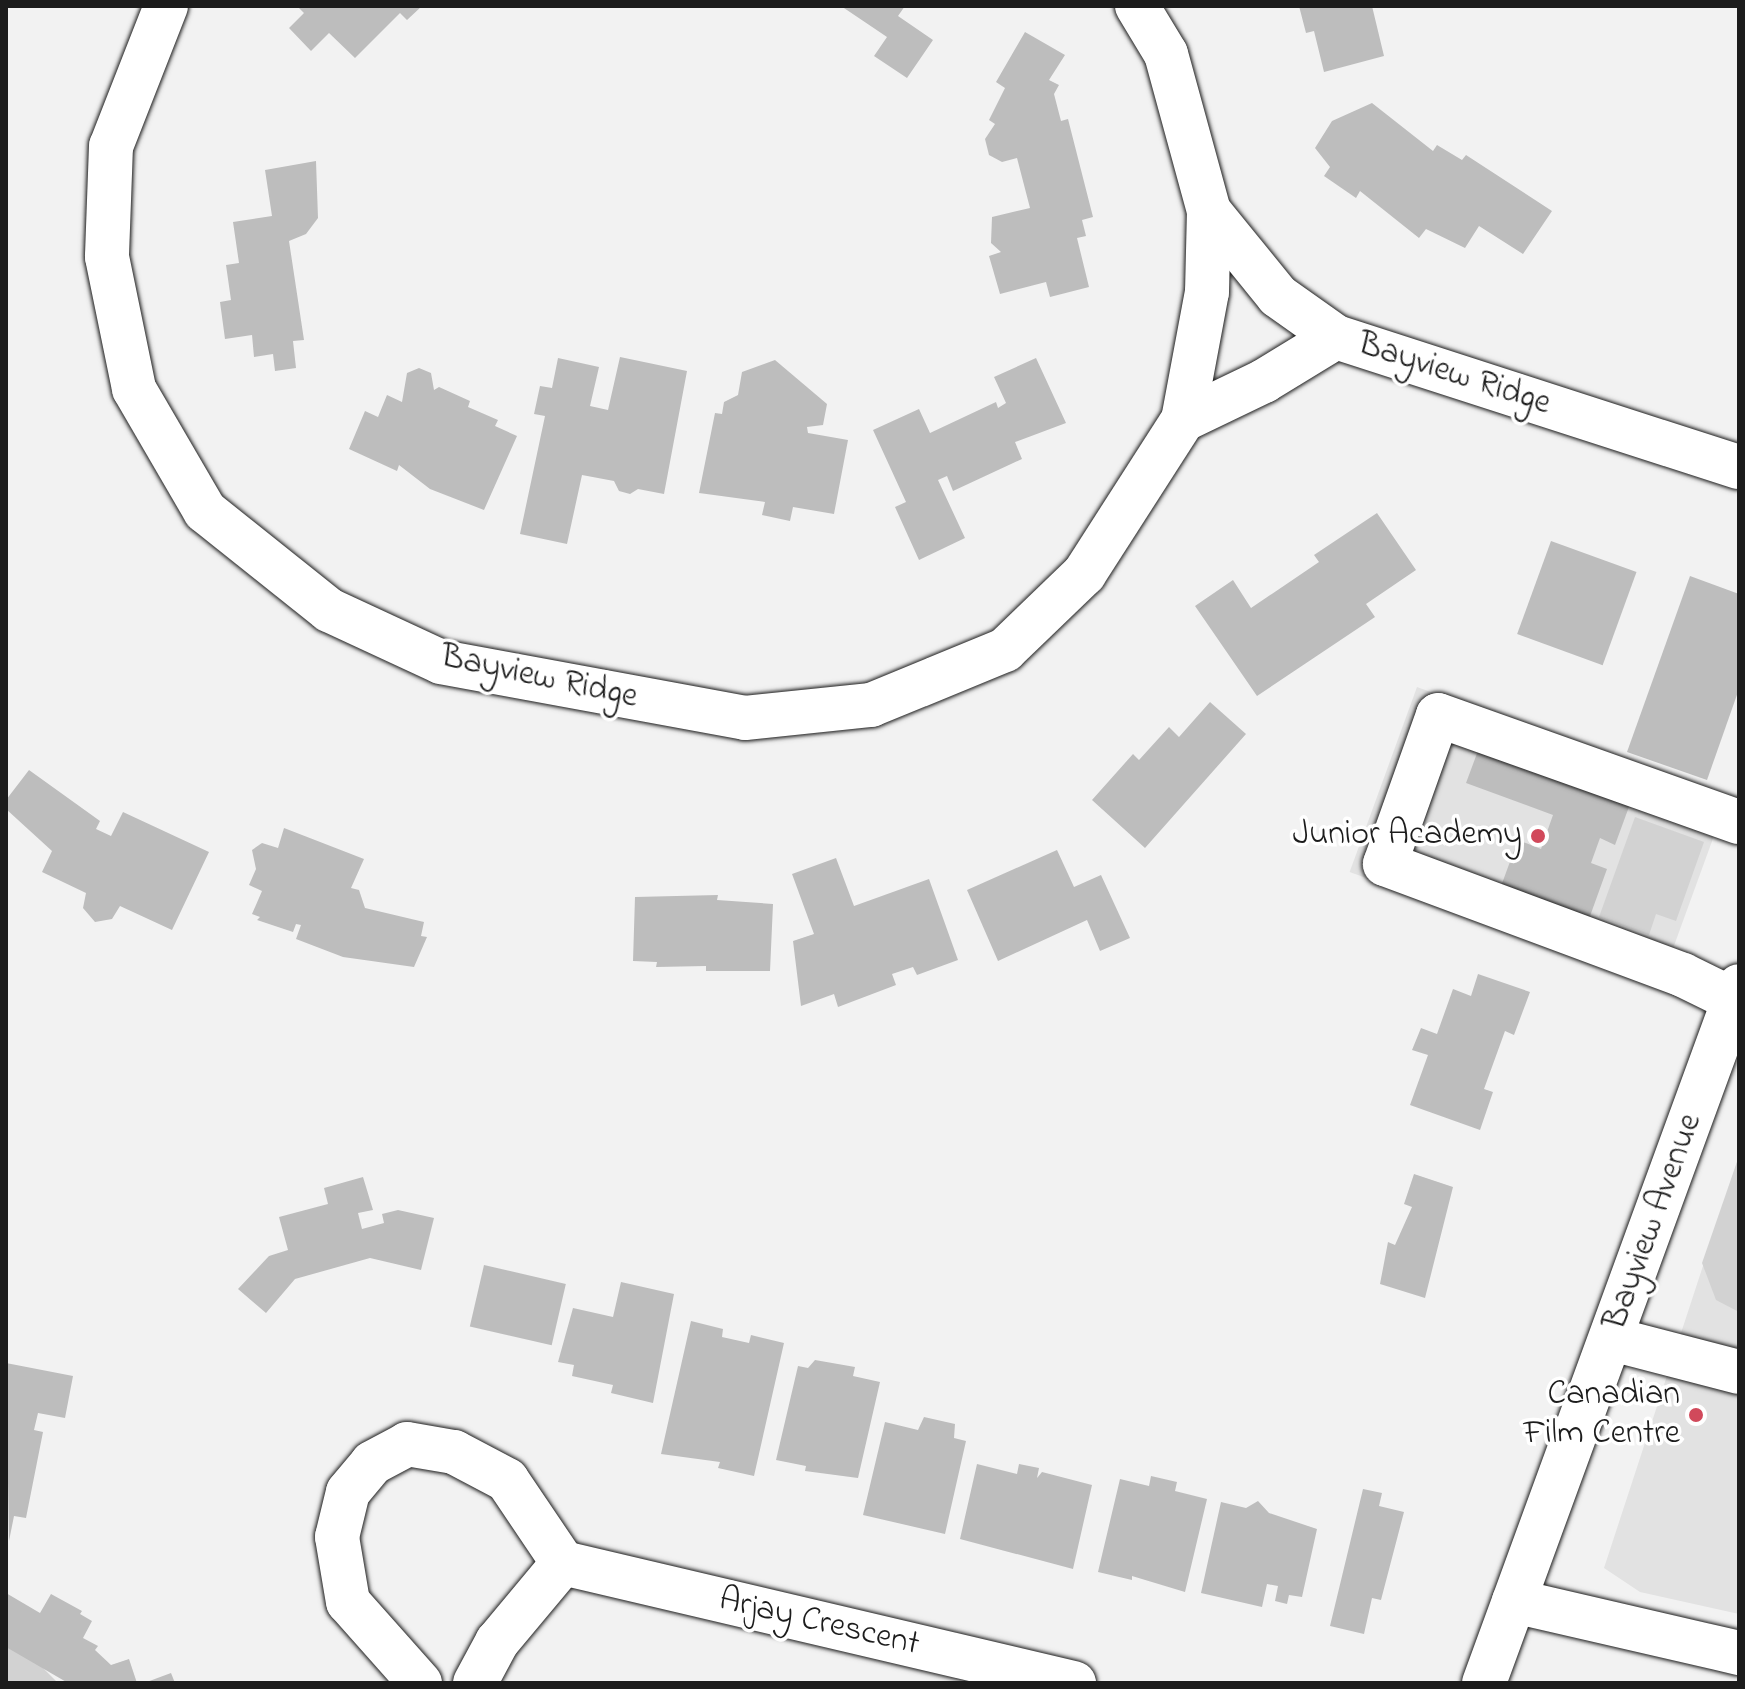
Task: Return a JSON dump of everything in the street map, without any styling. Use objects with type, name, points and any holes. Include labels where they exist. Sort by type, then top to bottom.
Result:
[{"type":"street","name":"Bayview Ridge","points":[[166,6],[111,146],[107,257],[134,389],[205,511],[329,610],[441,662],[745,718],[871,705],[1005,650],[1084,574],[1183,420],[1207,292],[1209,211]]},
{"type":"street","points":[[1137,6],[1166,54],[1209,211],[1278,296],[1336,337]]},
{"type":"street","name":"Bayview Ridge","points":[[1183,420],[1264,381],[1336,337],[1739,467]]},
{"type":"street","points":[[1736,993],[1385,864],[1438,715],[1739,822]]},
{"type":"street","name":"Bayview Avenue","points":[[1484,1683],[1736,993]]},
{"type":"street","points":[[1612,1339],[1739,1372]]},
{"type":"street","points":[[420,1683],[348,1602],[337,1537],[348,1492],[372,1463],[407,1444],[454,1452],[507,1480],[563,1563],[497,1642],[475,1683]]},
{"type":"street","name":"Arjay Crescent","points":[[563,1563],[1074,1683]]},
{"type":"street","points":[[1514,1601],[1739,1653]]},
{"type":"shaded area","name":"Junior Academy","points":[[1417,687],[1727,800],[1660,985],[1350,872]]},
{"type":"shaded area","points":[[1635,817],[1704,842],[1676,921],[1656,914],[1649,935],[1599,917]]},
{"type":"shaded area","name":"Canadian Film Centre","points":[[1739,1156],[1739,1614],[1640,1592],[1604,1568]]},
{"type":"shaded area","points":[[1739,1156],[1739,1312],[1716,1300],[1702,1263]]},
{"type":"shaded area","points":[[6,1631],[58,1683],[6,1683]]},
{"type":"building","points":[[297,6],[422,6],[407,20],[400,13],[355,58],[329,33],[311,51],[289,28],[304,13]]},
{"type":"building","points":[[841,6],[905,6],[898,16],[933,40],[907,78],[874,56],[887,37]]},
{"type":"building","points":[[1299,6],[1372,6],[1384,56],[1324,72],[1314,31],[1306,33]]},
{"type":"building","points":[[1025,32],[1065,55],[1049,80],[1059,85],[1054,94],[1061,121],[1068,119],[1093,217],[1082,220],[1086,236],[1077,238],[1089,287],[1050,297],[1046,282],[1000,294],[989,256],[1001,252],[991,243],[992,217],[1030,208],[1017,158],[1002,162],[989,155],[985,139],[995,124],[989,120],[1005,88],[996,82]]},
{"type":"building","points":[[1372,103],[1433,151],[1437,145],[1462,160],[1466,155],[1552,211],[1523,254],[1479,226],[1465,248],[1426,229],[1419,238],[1360,191],[1356,198],[1324,176],[1330,167],[1315,148],[1332,121]]},
{"type":"building","points":[[316,161],[318,218],[306,234],[289,241],[304,340],[293,341],[296,368],[275,371],[273,354],[254,357],[252,335],[225,339],[220,302],[231,300],[226,265],[239,263],[233,222],[272,216],[265,170]]},
{"type":"building","points":[[620,357],[687,371],[664,494],[638,489],[630,494],[619,491],[614,481],[582,475],[567,544],[520,534],[545,416],[534,414],[540,386],[552,388],[558,358],[599,367],[590,406],[608,410]]},
{"type":"building","points":[[1036,358],[1066,423],[1015,442],[1022,459],[953,491],[947,476],[938,480],[965,538],[919,560],[895,507],[906,502],[873,430],[919,409],[930,433],[996,402],[998,408],[1006,403],[994,377]]},
{"type":"building","points":[[775,360],[827,404],[823,425],[807,427],[808,433],[848,440],[834,514],[793,507],[790,521],[762,515],[765,502],[699,493],[715,413],[722,414],[724,402],[738,395],[742,372]]},
{"type":"building","points":[[419,368],[431,373],[434,390],[439,387],[470,401],[468,407],[498,420],[495,426],[517,436],[484,510],[430,489],[399,465],[397,471],[349,449],[365,411],[378,417],[387,395],[402,402],[407,373]]},
{"type":"building","points":[[1377,513],[1416,570],[1366,604],[1375,617],[1257,696],[1195,606],[1233,580],[1251,608],[1319,562],[1314,555]]},
{"type":"building","points":[[1551,541],[1637,572],[1603,665],[1517,634]]},
{"type":"building","points":[[1690,576],[1739,594],[1739,689],[1707,780],[1627,752]]},
{"type":"building","points":[[1210,702],[1246,734],[1145,848],[1092,800],[1133,754],[1139,760],[1169,727],[1179,737]]},
{"type":"building","points":[[1479,748],[1630,804],[1615,845],[1600,838],[1591,863],[1607,869],[1585,930],[1497,897],[1518,840],[1541,849],[1553,815],[1466,783]]},
{"type":"building","points":[[29,770],[100,821],[96,829],[111,836],[123,812],[209,852],[172,930],[120,906],[112,919],[95,922],[83,908],[86,893],[42,872],[52,851],[6,809],[6,800]]},
{"type":"building","points":[[284,828],[364,859],[351,888],[359,890],[365,908],[424,922],[421,936],[427,937],[414,967],[343,957],[296,939],[301,925],[296,924],[293,932],[257,920],[260,917],[252,914],[262,891],[249,885],[256,869],[252,850],[262,843],[278,848]]},
{"type":"building","points":[[1057,850],[1074,887],[1101,875],[1130,938],[1100,951],[1087,920],[998,961],[967,890]]},
{"type":"building","points":[[836,858],[854,906],[929,879],[958,960],[917,975],[913,967],[892,974],[896,985],[838,1007],[834,994],[801,1006],[793,941],[814,934],[792,874]]},
{"type":"building","points":[[718,895],[717,900],[773,904],[770,971],[706,971],[706,966],[656,967],[657,962],[633,961],[635,897]]},
{"type":"building","points":[[1478,974],[1530,992],[1514,1035],[1505,1031],[1484,1089],[1493,1092],[1480,1130],[1410,1105],[1428,1055],[1412,1050],[1421,1028],[1437,1034],[1453,989],[1471,996]]},
{"type":"building","points":[[1414,1174],[1453,1187],[1425,1298],[1380,1284],[1388,1242],[1395,1245],[1412,1207],[1404,1204]]},
{"type":"building","points":[[363,1177],[373,1210],[358,1213],[362,1229],[384,1223],[382,1214],[398,1210],[434,1218],[421,1270],[370,1258],[295,1279],[266,1313],[238,1289],[269,1256],[288,1250],[279,1217],[328,1204],[324,1188]]},
{"type":"building","points":[[484,1265],[566,1284],[552,1345],[470,1326]]},
{"type":"building","points":[[621,1282],[674,1294],[653,1403],[611,1393],[613,1385],[572,1376],[574,1365],[558,1362],[573,1308],[613,1317]]},
{"type":"building","points":[[691,1321],[723,1329],[722,1337],[749,1343],[751,1335],[784,1343],[754,1476],[718,1468],[720,1462],[661,1454]]},
{"type":"building","points":[[815,1360],[855,1367],[853,1376],[880,1382],[858,1478],[805,1471],[806,1466],[776,1460],[798,1366],[808,1368]]},
{"type":"building","points":[[6,1363],[73,1376],[65,1418],[38,1413],[34,1430],[43,1432],[26,1518],[14,1516],[9,1541]]},
{"type":"building","points":[[924,1417],[955,1424],[954,1438],[966,1441],[945,1534],[863,1515],[885,1422],[918,1430]]},
{"type":"building","points":[[977,1464],[1017,1474],[1019,1464],[1039,1468],[1037,1478],[1042,1472],[1092,1485],[1073,1569],[960,1539]]},
{"type":"building","points":[[1151,1476],[1177,1482],[1175,1491],[1207,1499],[1185,1592],[1132,1576],[1132,1580],[1098,1572],[1120,1479],[1149,1486]]},
{"type":"building","points":[[1363,1489],[1382,1493],[1379,1506],[1404,1512],[1381,1600],[1372,1598],[1364,1634],[1330,1626]]},
{"type":"building","points":[[1258,1501],[1269,1513],[1317,1529],[1302,1597],[1289,1595],[1287,1604],[1275,1601],[1278,1586],[1267,1584],[1262,1607],[1201,1593],[1221,1502],[1246,1508]]},
{"type":"building","points":[[6,1593],[40,1613],[51,1594],[82,1611],[80,1614],[92,1621],[83,1638],[98,1646],[95,1650],[111,1665],[129,1659],[137,1683],[68,1683],[6,1647]]},
{"type":"building","points":[[171,1673],[175,1683],[144,1683]]},
{"type":"place","name":"Junior Academy","points":[[1538,836]]},
{"type":"place","name":"Canadian Film Centre","points":[[1696,1415]]}]
